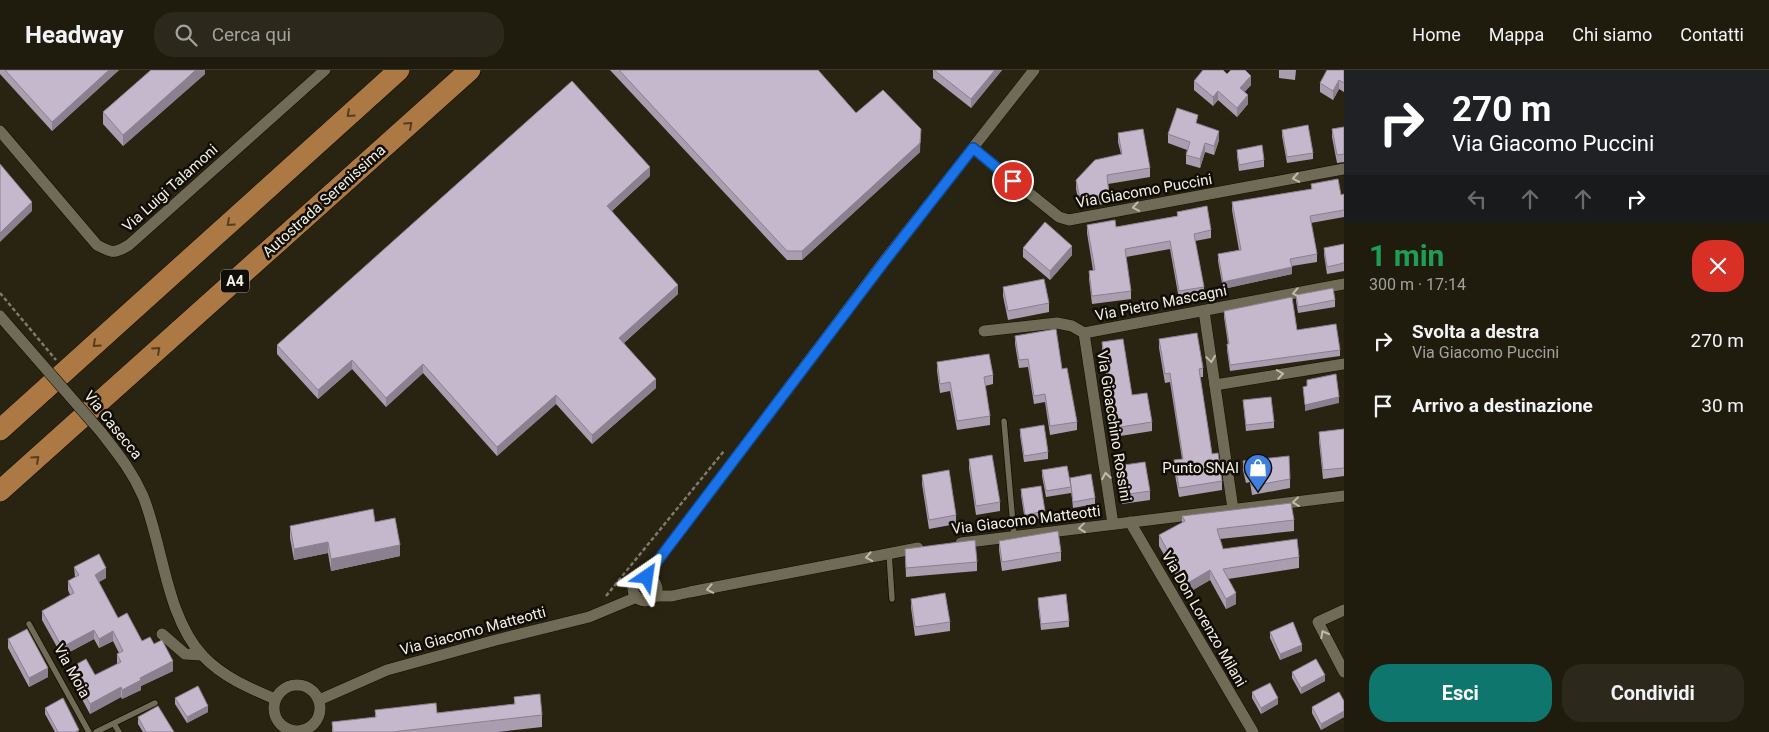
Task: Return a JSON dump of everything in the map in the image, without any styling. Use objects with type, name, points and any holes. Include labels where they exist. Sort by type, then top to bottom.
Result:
[{"type":"highway","points":[[0,430],[400,70]]},
{"type":"highway","name":"Autostrada Serenissima","points":[[0,491],[470,70]]},
{"type":"street","name":"Via Luigi Talamoni","points":[[0,131],[98,245],[109,251],[117,252],[129,245],[325,70]]},
{"type":"street","points":[[647,577],[878,270],[1034,70]]},
{"type":"street","name":"Via Giacomo Puccini","points":[[973,148],[1059,217],[1069,220],[1344,169]]},
{"type":"street","name":"Via Pietro Mascagni","points":[[984,332],[1057,323],[1072,326],[1084,333],[1344,284]]},
{"type":"street","points":[[1204,310],[1233,509]]},
{"type":"street","name":"Via Casecca","points":[[0,316],[130,468],[144,497],[175,606],[188,634],[202,655],[234,680],[275,699]]},
{"type":"street","name":"Via Gioacchino Rossini","points":[[1084,333],[1114,524]]},
{"type":"street","points":[[1215,385],[1344,364]]},
{"type":"street","name":"Via Giacomo Matteotti","points":[[945,545],[1344,496]]},
{"type":"street","name":"Via Don Lorenzo Milani","points":[[1130,522],[1253,732]]},
{"type":"street","name":"Via Giacomo Matteotti","points":[[319,700],[387,670],[589,617],[637,597],[645,601],[651,600],[655,596],[672,596],[925,547]]},
{"type":"street","points":[[637,597],[634,584],[640,578],[647,577],[656,584],[655,596]]},
{"type":"street","points":[[1344,610],[1318,622],[1344,672]]},
{"type":"street","name":"Via Casecca","points":[[162,634],[185,654],[202,655]]},
{"type":"street","points":[[297,684],[310,688],[319,700],[320,708],[314,724],[299,731],[282,730],[274,715],[273,707],[278,693],[284,688],[297,684]]},
{"type":"lane","points":[[1004,421],[1014,536]]},
{"type":"lane","points":[[889,553],[892,599]]},
{"type":"lane","name":"Via Moia","points":[[30,624],[89,732]]},
{"type":"lane","points":[[96,732],[156,703]]},
{"type":"lane","points":[[114,724],[118,732]]},
{"type":"building","points":[[5,70],[109,70],[52,122]]},
{"type":"building","points":[[151,70],[196,70],[123,135],[103,112]]},
{"type":"building","points":[[619,70],[818,70],[856,113],[883,90],[921,129],[920,143],[802,251],[787,251]]},
{"type":"building","points":[[934,70],[995,70],[971,99]]},
{"type":"building","points":[[1203,70],[1223,70],[1227,74],[1231,70],[1245,70],[1251,76],[1240,88],[1248,95],[1237,108],[1218,91],[1213,97],[1194,81]]},
{"type":"building","points":[[1327,70],[1344,70],[1344,83],[1339,80],[1333,91],[1320,83]]},
{"type":"building","points":[[572,81],[650,167],[607,206],[678,285],[619,338],[656,379],[592,435],[556,395],[497,447],[423,364],[386,398],[352,360],[318,390],[277,345]]},
{"type":"building","points":[[1177,108],[1198,115],[1196,123],[1219,131],[1214,146],[1205,143],[1200,159],[1186,155],[1190,142],[1168,134]]},
{"type":"building","points":[[1308,125],[1313,153],[1287,157],[1282,130]]},
{"type":"building","points":[[1344,127],[1344,154],[1337,155],[1332,129]]},
{"type":"building","points":[[1143,129],[1150,168],[1107,175],[1109,194],[1080,199],[1076,180],[1095,160],[1122,154],[1118,133]]},
{"type":"building","points":[[1262,145],[1264,160],[1239,165],[1237,150]]},
{"type":"building","points":[[0,164],[32,202],[0,233]]},
{"type":"building","points":[[1338,179],[1341,195],[1344,194],[1344,210],[1310,216],[1317,254],[1290,259],[1292,267],[1223,282],[1218,254],[1241,250],[1232,202],[1312,189],[1311,184]]},
{"type":"building","points":[[1207,206],[1211,230],[1194,234],[1204,287],[1179,291],[1170,241],[1125,249],[1131,291],[1092,296],[1089,271],[1095,270],[1087,225],[1115,220],[1116,227],[1178,216],[1177,212]]},
{"type":"building","points":[[1045,222],[1072,246],[1050,271],[1023,248]]},
{"type":"building","points":[[1344,244],[1344,263],[1327,267],[1324,248]]},
{"type":"building","points":[[1044,279],[1049,303],[1008,311],[1003,287]]},
{"type":"building","points":[[1333,288],[1335,300],[1298,307],[1296,295]]},
{"type":"building","points":[[1292,297],[1297,330],[1336,324],[1340,350],[1230,365],[1224,311]]},
{"type":"building","points":[[1056,329],[1062,369],[1067,368],[1077,422],[1050,426],[1045,394],[1034,396],[1028,359],[1019,360],[1015,336]]},
{"type":"building","points":[[1197,333],[1203,368],[1199,369],[1212,454],[1218,453],[1222,481],[1179,488],[1174,460],[1183,459],[1170,373],[1165,374],[1159,339]]},
{"type":"building","points":[[1123,339],[1132,395],[1147,393],[1152,422],[1114,428],[1102,342]]},
{"type":"building","points":[[989,354],[993,375],[984,377],[990,416],[957,421],[950,382],[940,384],[937,362]]},
{"type":"building","points":[[1336,374],[1339,397],[1305,405],[1303,387],[1307,386],[1307,380]]},
{"type":"building","points":[[1271,397],[1274,422],[1246,425],[1243,400]]},
{"type":"building","points":[[1044,425],[1048,452],[1024,456],[1020,429]]},
{"type":"building","points":[[1344,429],[1344,468],[1323,470],[1319,432]]},
{"type":"building","points":[[992,455],[1000,502],[976,506],[969,459]]},
{"type":"building","points":[[1289,456],[1290,479],[1252,486],[1250,473],[1246,474],[1243,461]]},
{"type":"building","points":[[1145,462],[1150,491],[1122,495],[1117,466]]},
{"type":"building","points":[[1067,466],[1071,487],[1046,491],[1042,470]]},
{"type":"building","points":[[949,470],[956,515],[929,520],[922,475]]},
{"type":"building","points":[[1091,474],[1095,498],[1073,502],[1070,478]]},
{"type":"building","points":[[1041,486],[1045,511],[1025,515],[1021,489]]},
{"type":"building","points":[[1291,503],[1294,520],[1217,529],[1223,549],[1297,539],[1299,557],[1223,569],[1236,593],[1226,599],[1210,570],[1186,584],[1159,535],[1185,521],[1182,516]]},
{"type":"building","points":[[373,509],[375,522],[395,518],[400,545],[331,559],[328,542],[294,549],[290,526]]},
{"type":"building","points":[[1058,531],[1061,552],[1002,562],[999,541]]},
{"type":"building","points":[[975,540],[977,562],[906,568],[905,549]]},
{"type":"building","points":[[99,554],[106,568],[95,575],[118,618],[127,613],[142,641],[150,637],[154,644],[162,640],[173,661],[140,678],[141,680],[122,690],[121,687],[90,704],[70,668],[86,659],[95,675],[121,662],[117,654],[123,651],[113,631],[99,639],[94,630],[62,647],[42,611],[74,593],[68,581],[79,575],[74,567]]},
{"type":"building","points":[[945,593],[950,622],[915,627],[911,599]]},
{"type":"building","points":[[1066,594],[1069,621],[1041,624],[1038,598]]},
{"type":"building","points":[[1293,622],[1302,645],[1280,654],[1270,632]]},
{"type":"building","points":[[27,629],[48,668],[29,678],[8,639]]},
{"type":"building","points":[[1316,659],[1325,675],[1301,688],[1292,672]]},
{"type":"building","points":[[1270,683],[1278,698],[1261,708],[1252,692]]},
{"type":"building","points":[[198,686],[208,706],[187,717],[175,698]]},
{"type":"building","points":[[1339,692],[1344,701],[1344,711],[1321,724],[1312,707]]},
{"type":"building","points":[[540,694],[542,715],[392,732],[333,732],[332,722],[376,717],[375,710],[436,703],[437,713],[515,704],[514,697]]},
{"type":"building","points":[[63,698],[79,730],[75,732],[58,732],[45,708]]},
{"type":"building","points":[[158,706],[174,732],[146,732],[138,717]]},
{"type":"place","name":"Punto SNAI","points":[[1258,492]]},
{"type":"route","points":[[647,577],[884,262],[973,148],[1013,181]]}]
